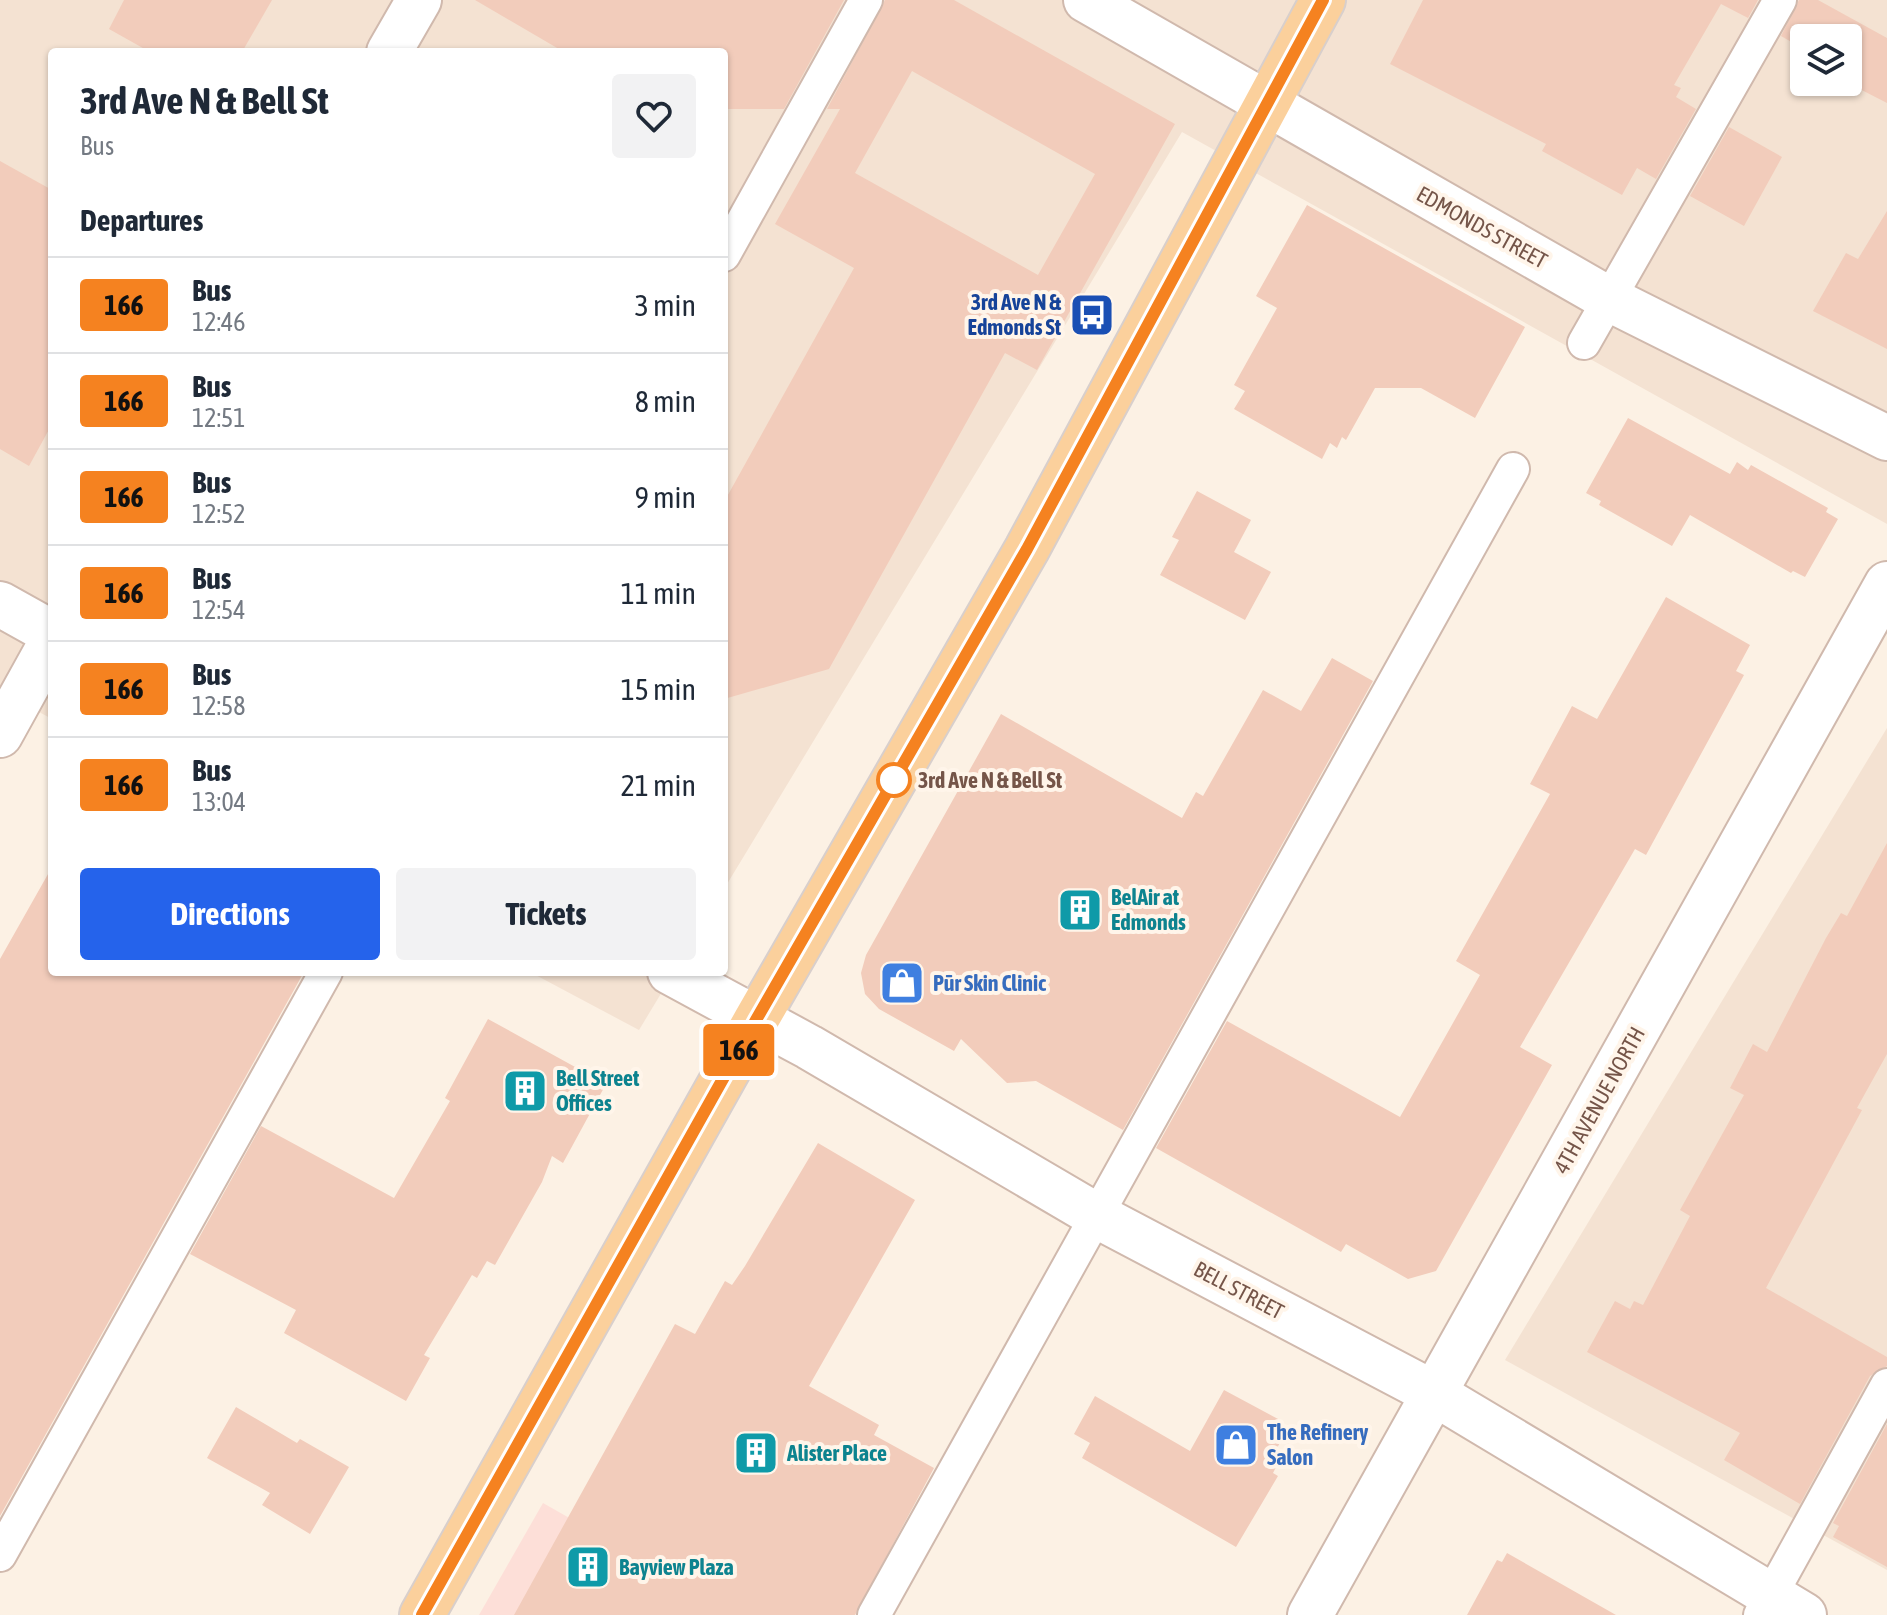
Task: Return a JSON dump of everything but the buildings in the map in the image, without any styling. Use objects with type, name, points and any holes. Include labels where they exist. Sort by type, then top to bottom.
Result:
[{"type":"main road","points":[[422,1615],[756,1020],[1027,549],[1323,0]]},
{"type":"street","points":[[391,48],[419,0]]},
{"type":"street","name":"EDMONDS STREET","points":[[1086,0],[1607,298],[1887,438]]},
{"type":"street","name":"4TH AVENUE NORTH","points":[[1310,1615],[1887,584]]},
{"type":"street","points":[[0,604],[48,631]]},
{"type":"street","points":[[0,735],[48,648]]},
{"type":"street","name":"BELL STREET","points":[[677,976],[1099,1217],[1435,1394],[1778,1609]]},
{"type":"lane","points":[[728,248],[866,0]]},
{"type":"lane","points":[[1584,343],[1780,0]]},
{"type":"lane","points":[[874,1615],[1099,1217],[1513,469]]},
{"type":"lane","points":[[0,1555],[324,976]]},
{"type":"lane","points":[[1778,1609],[1887,1385]]},
{"type":"shaded area","points":[[0,0],[1887,0],[1887,524],[1182,132],[728,882],[728,48],[48,48],[48,717],[0,691]]},
{"type":"shaded area","points":[[1887,728],[1887,1570],[1505,1360]]},
{"type":"shaded area","points":[[538,976],[672,976],[639,1030]]},
{"type":"shaded area","name":"Bayview Plaza","points":[[543,1503],[740,1615],[479,1615]]},
{"type":"bus line","name":"166","points":[[422,1615],[756,1020],[1027,549],[1323,0]]},
{"type":"place","name":"3rd Ave N & Edmonds St","points":[[1092,315]]},
{"type":"place","name":"3rd Ave N & Bell St","points":[[894,780]]},
{"type":"place","name":"BelAir at Edmonds","points":[[1080,910]]},
{"type":"place","name":"Pūr Skin Clinic","points":[[902,983]]},
{"type":"place","name":"Bell Street Offices","points":[[525,1091]]},
{"type":"place","name":"The Refinery Salon","points":[[1236,1445]]},
{"type":"place","name":"Alister Place","points":[[756,1453]]},
{"type":"place","name":"Bayview Plaza","points":[[588,1567]]}]
